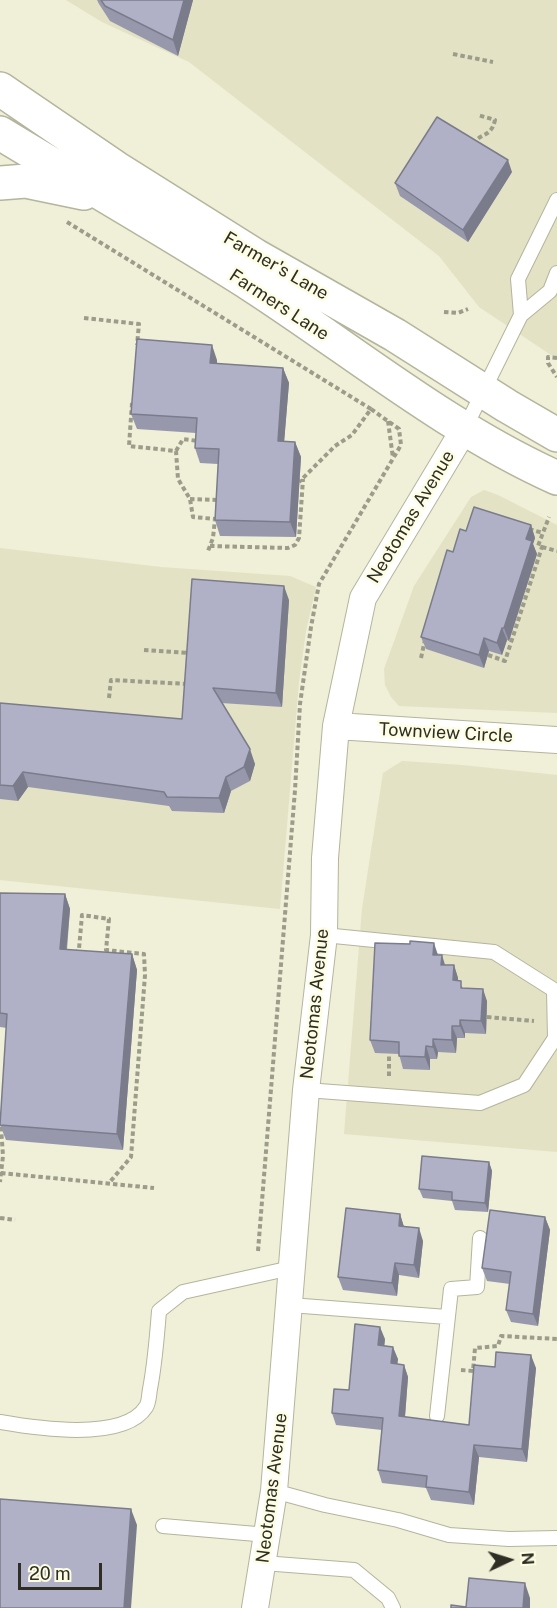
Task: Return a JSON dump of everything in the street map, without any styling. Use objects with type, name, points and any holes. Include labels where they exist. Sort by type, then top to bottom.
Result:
[{"type":"street","name":"Farmer's Lane","points":[[0,89],[116,168],[256,256],[395,335],[557,435]]},
{"type":"street","name":"Farmers Lane","points":[[0,133],[253,286],[506,454],[557,478]]},
{"type":"street","points":[[0,183],[26,181],[106,198]]},
{"type":"street","name":"Neotomas Avenue","points":[[255,1608],[274,1491],[306,1090],[324,935],[325,858],[336,726],[363,598],[465,428]]},
{"type":"street","name":"Townview Circle","points":[[336,726],[557,740]]},
{"type":"lane","points":[[521,315],[518,279],[557,200]]},
{"type":"lane","points":[[465,428],[521,315],[550,291],[557,273]]},
{"type":"lane","points":[[306,1090],[480,1104],[524,1085],[555,1038],[554,990],[494,952],[324,935]]},
{"type":"lane","points":[[437,1416],[451,1289],[477,1287],[480,1238]]},
{"type":"lane","points":[[0,1422],[38,1429],[99,1430],[128,1422],[146,1407],[154,1365],[159,1311],[183,1292],[291,1268]]},
{"type":"lane","points":[[290,1305],[447,1317]]},
{"type":"lane","points":[[274,1491],[448,1535],[509,1539],[557,1538]]},
{"type":"lane","points":[[163,1526],[268,1535]]},
{"type":"lane","points":[[263,1563],[354,1570],[388,1598],[393,1608]]},
{"type":"path","points":[[453,54],[493,62]]},
{"type":"path","points":[[471,147],[476,139],[487,135],[493,129],[495,120],[478,115]]},
{"type":"path","points":[[60,218],[371,409],[399,429],[401,437],[401,444],[319,584],[311,627],[300,704],[258,1251]]},
{"type":"path","points":[[444,312],[458,313],[468,309]]},
{"type":"path","points":[[84,318],[139,324],[137,346]]},
{"type":"path","points":[[557,358],[548,357],[548,363],[557,377]]},
{"type":"path","points":[[132,401],[129,446],[176,451]]},
{"type":"path","points":[[200,441],[183,439],[176,451],[178,479],[190,499],[193,517],[215,519],[209,549],[288,548],[295,545],[299,538],[301,480],[335,446],[352,435],[371,409]]},
{"type":"path","points":[[387,420],[393,458]]},
{"type":"path","points":[[190,499],[220,500]]},
{"type":"path","points":[[549,517],[538,546],[557,551]]},
{"type":"path","points":[[522,526],[543,533]]},
{"type":"path","points":[[488,655],[505,661],[542,547]]},
{"type":"path","points":[[421,658],[428,629]]},
{"type":"path","points":[[189,664],[191,642]]},
{"type":"path","points":[[144,650],[190,653]]},
{"type":"path","points":[[109,698],[111,680],[188,685],[189,675]]},
{"type":"path","points":[[74,956],[79,948],[82,915],[109,919],[106,950],[144,954],[145,975],[130,1157],[109,1183]]},
{"type":"path","points":[[487,1017],[556,1023]]},
{"type":"path","points":[[389,1054],[389,1076]]},
{"type":"path","points":[[0,1112],[3,1156],[0,1182]]},
{"type":"path","points":[[1,1173],[154,1188]]},
{"type":"path","points":[[0,1218],[15,1220]]},
{"type":"path","points":[[442,1368],[473,1371],[475,1348],[498,1346],[501,1336],[557,1339]]},
{"type":"shaded area","points":[[66,0],[557,0],[557,359],[479,307],[439,256],[189,62],[102,22]]},
{"type":"shaded area","points":[[484,490],[557,525],[557,713],[399,706],[385,685],[384,669],[414,586],[471,497]]},
{"type":"shaded area","points":[[0,548],[161,567],[290,576],[316,587],[306,631],[299,682],[280,909],[0,880]]},
{"type":"shaded area","points":[[402,761],[557,775],[557,1152],[344,1134],[362,909],[383,773]]},
{"type":"building","points":[[101,0],[184,0],[173,40],[105,6]]},
{"type":"building","points":[[437,117],[508,160],[463,230],[395,183]]},
{"type":"building","points":[[137,339],[212,345],[210,363],[283,368],[278,441],[295,442],[290,522],[215,520],[219,449],[195,448],[197,418],[131,414]]},
{"type":"building","points":[[474,507],[531,525],[526,539],[532,541],[504,628],[502,628],[497,643],[484,638],[479,655],[421,637],[447,550],[453,552],[460,529],[466,531]]},
{"type":"building","points":[[192,579],[284,586],[276,693],[213,688],[250,749],[244,767],[226,777],[219,798],[167,797],[164,792],[23,772],[13,786],[0,785],[0,703],[182,719]]},
{"type":"building","points":[[0,893],[65,894],[60,949],[132,954],[117,1134],[0,1125],[7,1014],[0,1013]]},
{"type":"building","points":[[410,941],[434,943],[433,955],[442,955],[441,965],[454,965],[453,980],[461,981],[461,988],[483,989],[481,1021],[460,1020],[460,1026],[452,1026],[452,1040],[433,1039],[433,1047],[426,1046],[425,1057],[399,1056],[399,1042],[370,1040],[375,943],[410,944]]},
{"type":"building","points":[[422,1156],[489,1162],[485,1203],[452,1200],[452,1192],[419,1189]]},
{"type":"building","points":[[346,1208],[400,1214],[399,1226],[419,1228],[414,1265],[395,1263],[392,1283],[338,1277]]},
{"type":"building","points":[[490,1210],[545,1217],[533,1314],[506,1310],[511,1272],[482,1268]]},
{"type":"building","points":[[355,1324],[380,1327],[378,1345],[393,1347],[391,1363],[404,1365],[399,1416],[469,1425],[474,1365],[495,1367],[496,1352],[531,1355],[522,1449],[474,1445],[469,1492],[426,1487],[427,1476],[378,1470],[383,1418],[332,1413],[334,1389],[349,1390]]},
{"type":"building","points":[[0,1499],[131,1509],[124,1608],[0,1608]]},
{"type":"building","points":[[469,1578],[525,1583],[523,1608],[451,1608],[451,1605],[466,1607]]}]
